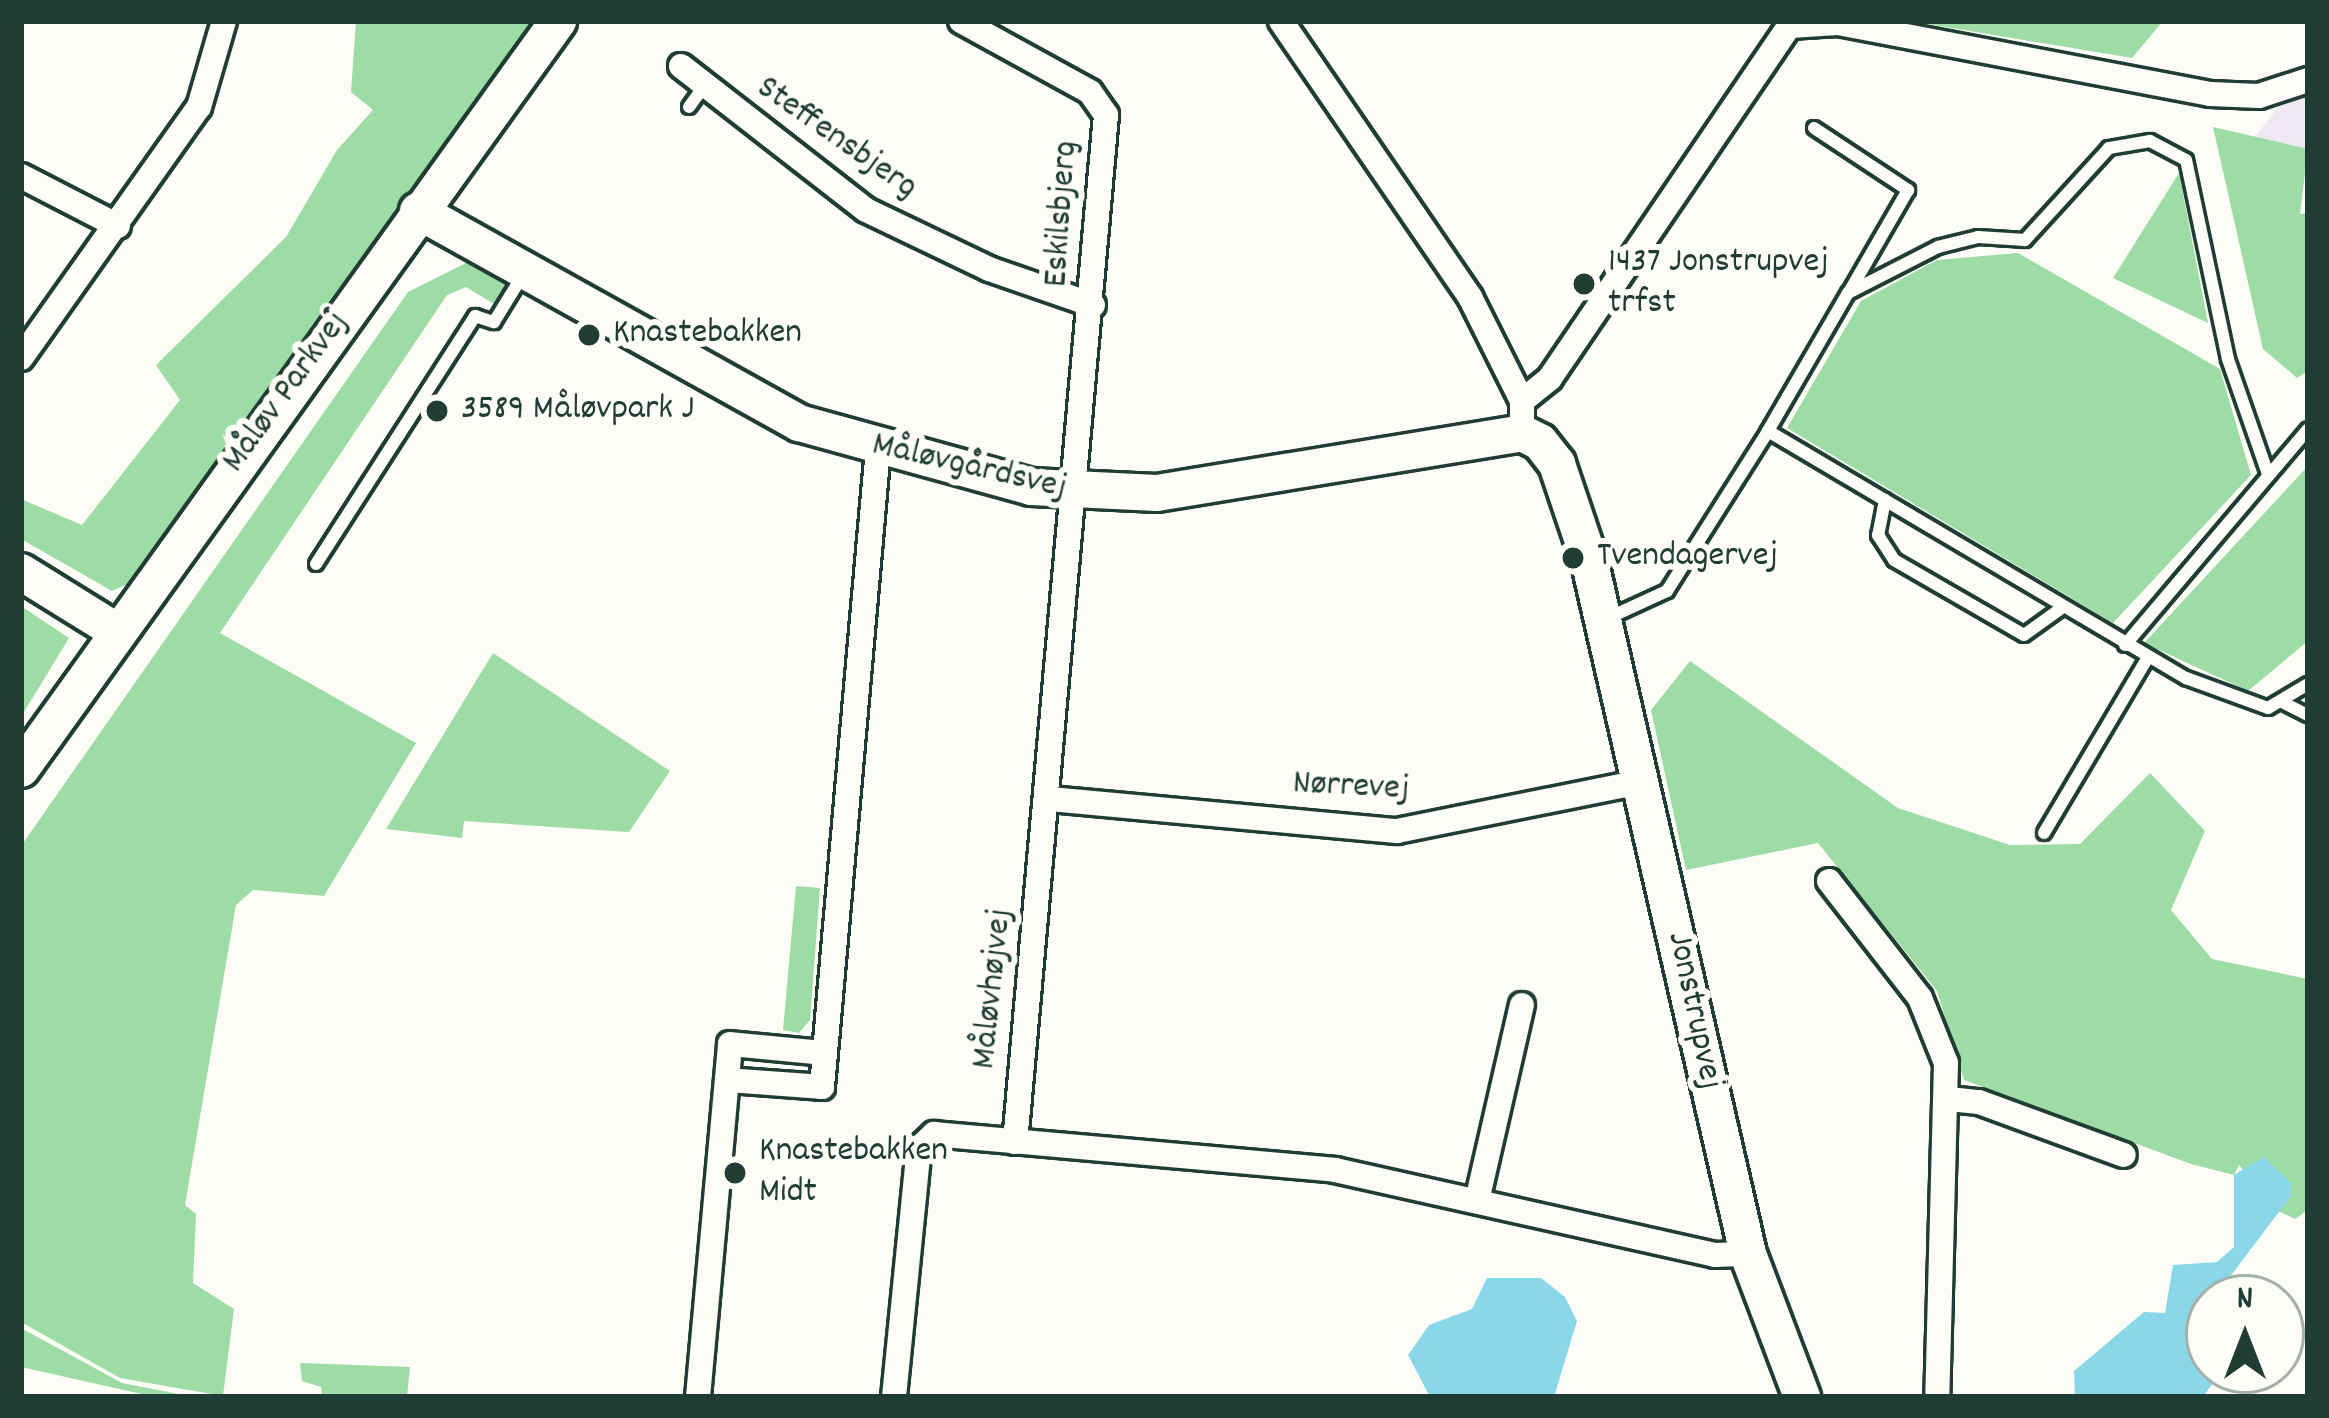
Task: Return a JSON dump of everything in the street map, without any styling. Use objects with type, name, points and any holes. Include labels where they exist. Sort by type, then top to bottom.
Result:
[{"type":"street","points":[[21,358],[199,107],[224,21]]},
{"type":"street","name":"Måløv Parkvej","points":[[21,769],[424,201],[558,21]]},
{"type":"street","name":"Eskilsbjerg","points":[[961,21],[1090,92],[1106,115],[1078,494]]},
{"type":"street","name":"Jonstrupvej","points":[[1281,21],[1469,297],[1522,417],[1557,464],[1604,619],[1644,781],[1748,1254],[1802,1397]]},
{"type":"street","points":[[1522,417],[1792,24],[1838,23],[2210,94],[2259,95],[2308,80]]},
{"type":"street","name":"Steffensbjerg","points":[[681,66],[696,97],[866,210],[919,240],[1094,305]]},
{"type":"street","points":[[21,176],[118,226]]},
{"type":"street","name":"Måløvgårdsvej","points":[[424,201],[526,269],[755,402],[878,448],[1078,494],[1258,481],[1522,417]]},
{"type":"street","points":[[727,1080],[822,1087],[878,448]]},
{"type":"street","name":"Måløvhøjvej","points":[[1015,1142],[1078,494]]},
{"type":"street","points":[[21,572],[116,631]]},
{"type":"street","name":"Nørrevej","points":[[1050,799],[1397,831],[1644,781]]},
{"type":"street","points":[[1829,881],[1920,998],[1946,1064],[1936,1397]]},
{"type":"street","points":[[1477,1201],[1522,1005]]},
{"type":"street","points":[[698,1397],[730,1044],[824,1053]]},
{"type":"street","points":[[1948,1099],[1979,1102],[2124,1155]]},
{"type":"street","points":[[894,1397],[919,1148],[934,1134],[1335,1170],[1715,1255],[1748,1254]]},
{"type":"lane","points":[[1604,619],[1667,591],[1768,431],[1908,190],[1814,128]]},
{"type":"lane","points":[[1848,293],[1938,247],[2024,240],[2110,148],[2150,141],[2170,149],[2186,160],[2228,358],[2268,474]]},
{"type":"lane","points":[[316,565],[475,316],[494,322],[526,269]]},
{"type":"lane","points":[[2125,645],[2308,428]]},
{"type":"lane","points":[[1768,431],[2125,645],[2247,705],[2284,703],[2308,716]]},
{"type":"lane","points":[[1885,500],[1878,535],[1894,560],[2024,635],[2060,609]]},
{"type":"lane","points":[[2044,833],[2148,657]]},
{"type":"lane","points":[[2284,703],[2308,684]]},
{"type":"shaded area","points":[[2308,86],[2308,149],[2255,137],[2281,103]]},
{"type":"green space","points":[[356,21],[536,21],[140,565],[141,578],[112,591],[21,539],[21,499],[82,525],[180,400],[156,365],[286,237],[337,150],[373,110],[351,92]]},
{"type":"green space","points":[[1910,21],[2163,21],[2132,58]]},
{"type":"green space","points":[[2213,127],[2308,149],[2300,214],[2308,213],[2308,371],[2297,378],[2263,349]]},
{"type":"green space","points":[[2179,173],[2208,323],[2113,278]]},
{"type":"green space","points":[[2018,253],[2220,369],[2251,475],[2113,623],[1787,428],[1861,301],[1937,260]]},
{"type":"green space","points":[[474,259],[508,286],[494,304],[466,287],[447,295],[220,633],[416,743],[324,896],[253,890],[236,905],[185,1205],[196,1214],[193,1283],[234,1309],[223,1396],[120,1378],[21,1322],[21,846],[408,292]]},
{"type":"green space","points":[[2308,466],[2308,641],[2248,691],[2144,643]]},
{"type":"green space","points":[[21,606],[69,638],[21,717]]},
{"type":"green space","points":[[493,653],[670,771],[629,832],[464,821],[462,838],[386,829]]},
{"type":"green space","points":[[1690,661],[1898,808],[2010,845],[2080,844],[2150,773],[2205,831],[2171,910],[2212,959],[2308,979],[2308,1210],[2295,1219],[2274,1209],[2239,1165],[2234,1175],[2191,1164],[1964,1080],[1937,991],[1818,843],[1686,870],[1651,710]]},
{"type":"green space","points":[[796,886],[820,888],[810,1020],[799,1033],[783,1030]]},
{"type":"green space","points":[[21,1328],[122,1383],[194,1397],[155,1397],[21,1367]]},
{"type":"green space","points":[[300,1363],[410,1367],[407,1397],[322,1397],[321,1387],[302,1381]]},
{"type":"water","points":[[2264,1157],[2291,1183],[2291,1196],[2232,1274],[2185,1274],[2185,1394],[2205,1394],[2203,1397],[2075,1397],[2074,1371],[2144,1312],[2165,1313],[2173,1265],[2217,1262],[2234,1247],[2234,1175]]},
{"type":"water","points":[[1487,1278],[1541,1278],[1565,1297],[1577,1321],[1554,1397],[1430,1397],[1408,1355],[1429,1325],[1472,1309]]},
{"type":"place","name":"1437 Jonstrupvej trfst","points":[[1584,284]]},
{"type":"place","name":"Knastebakken","points":[[589,335]]},
{"type":"place","name":"3589 Måløvpark J","points":[[437,411]]},
{"type":"place","name":"Tvendagervej","points":[[1573,558]]},
{"type":"place","name":"Knastebakken Midt","points":[[735,1173]]}]
